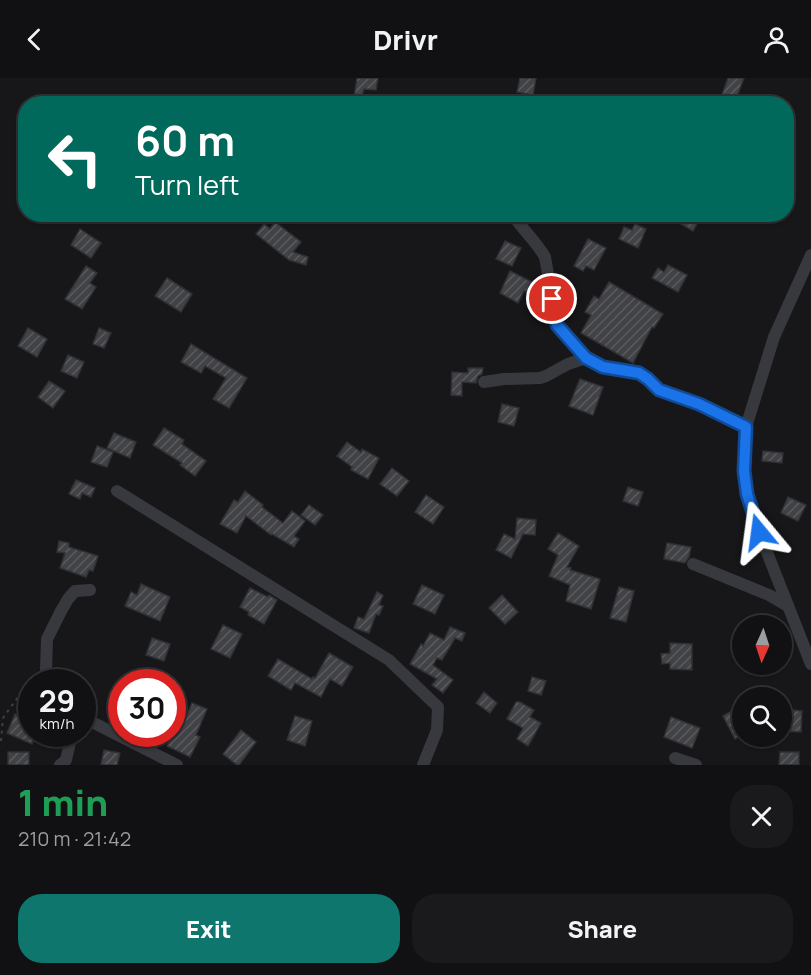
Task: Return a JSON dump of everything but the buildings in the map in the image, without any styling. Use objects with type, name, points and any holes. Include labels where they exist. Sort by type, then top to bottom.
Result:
[{"type":"street","points":[[518,222],[545,257],[557,325],[586,358],[603,367],[639,373],[659,390],[699,404],[746,427]]},
{"type":"street","points":[[811,255],[774,338],[746,427],[744,471],[747,494],[759,532],[811,664]]},
{"type":"street","points":[[484,382],[540,378],[586,358]]},
{"type":"street","points":[[117,491],[389,660],[438,707],[437,730],[423,765]]},
{"type":"street","points":[[693,564],[769,595],[788,606]]},
{"type":"street","points":[[46,669],[47,639],[68,600],[75,591],[90,590]]},
{"type":"street","points":[[96,724],[177,765]]},
{"type":"street","points":[[60,765],[66,760],[69,747]]},
{"type":"street","points":[[675,758],[696,765]]},
{"type":"path","points":[[1,741],[3,718],[18,697]]},
{"type":"route","points":[[552,299],[557,325],[586,358],[603,367],[639,373],[659,390],[699,404],[746,427],[744,471],[747,494],[759,532]]}]
